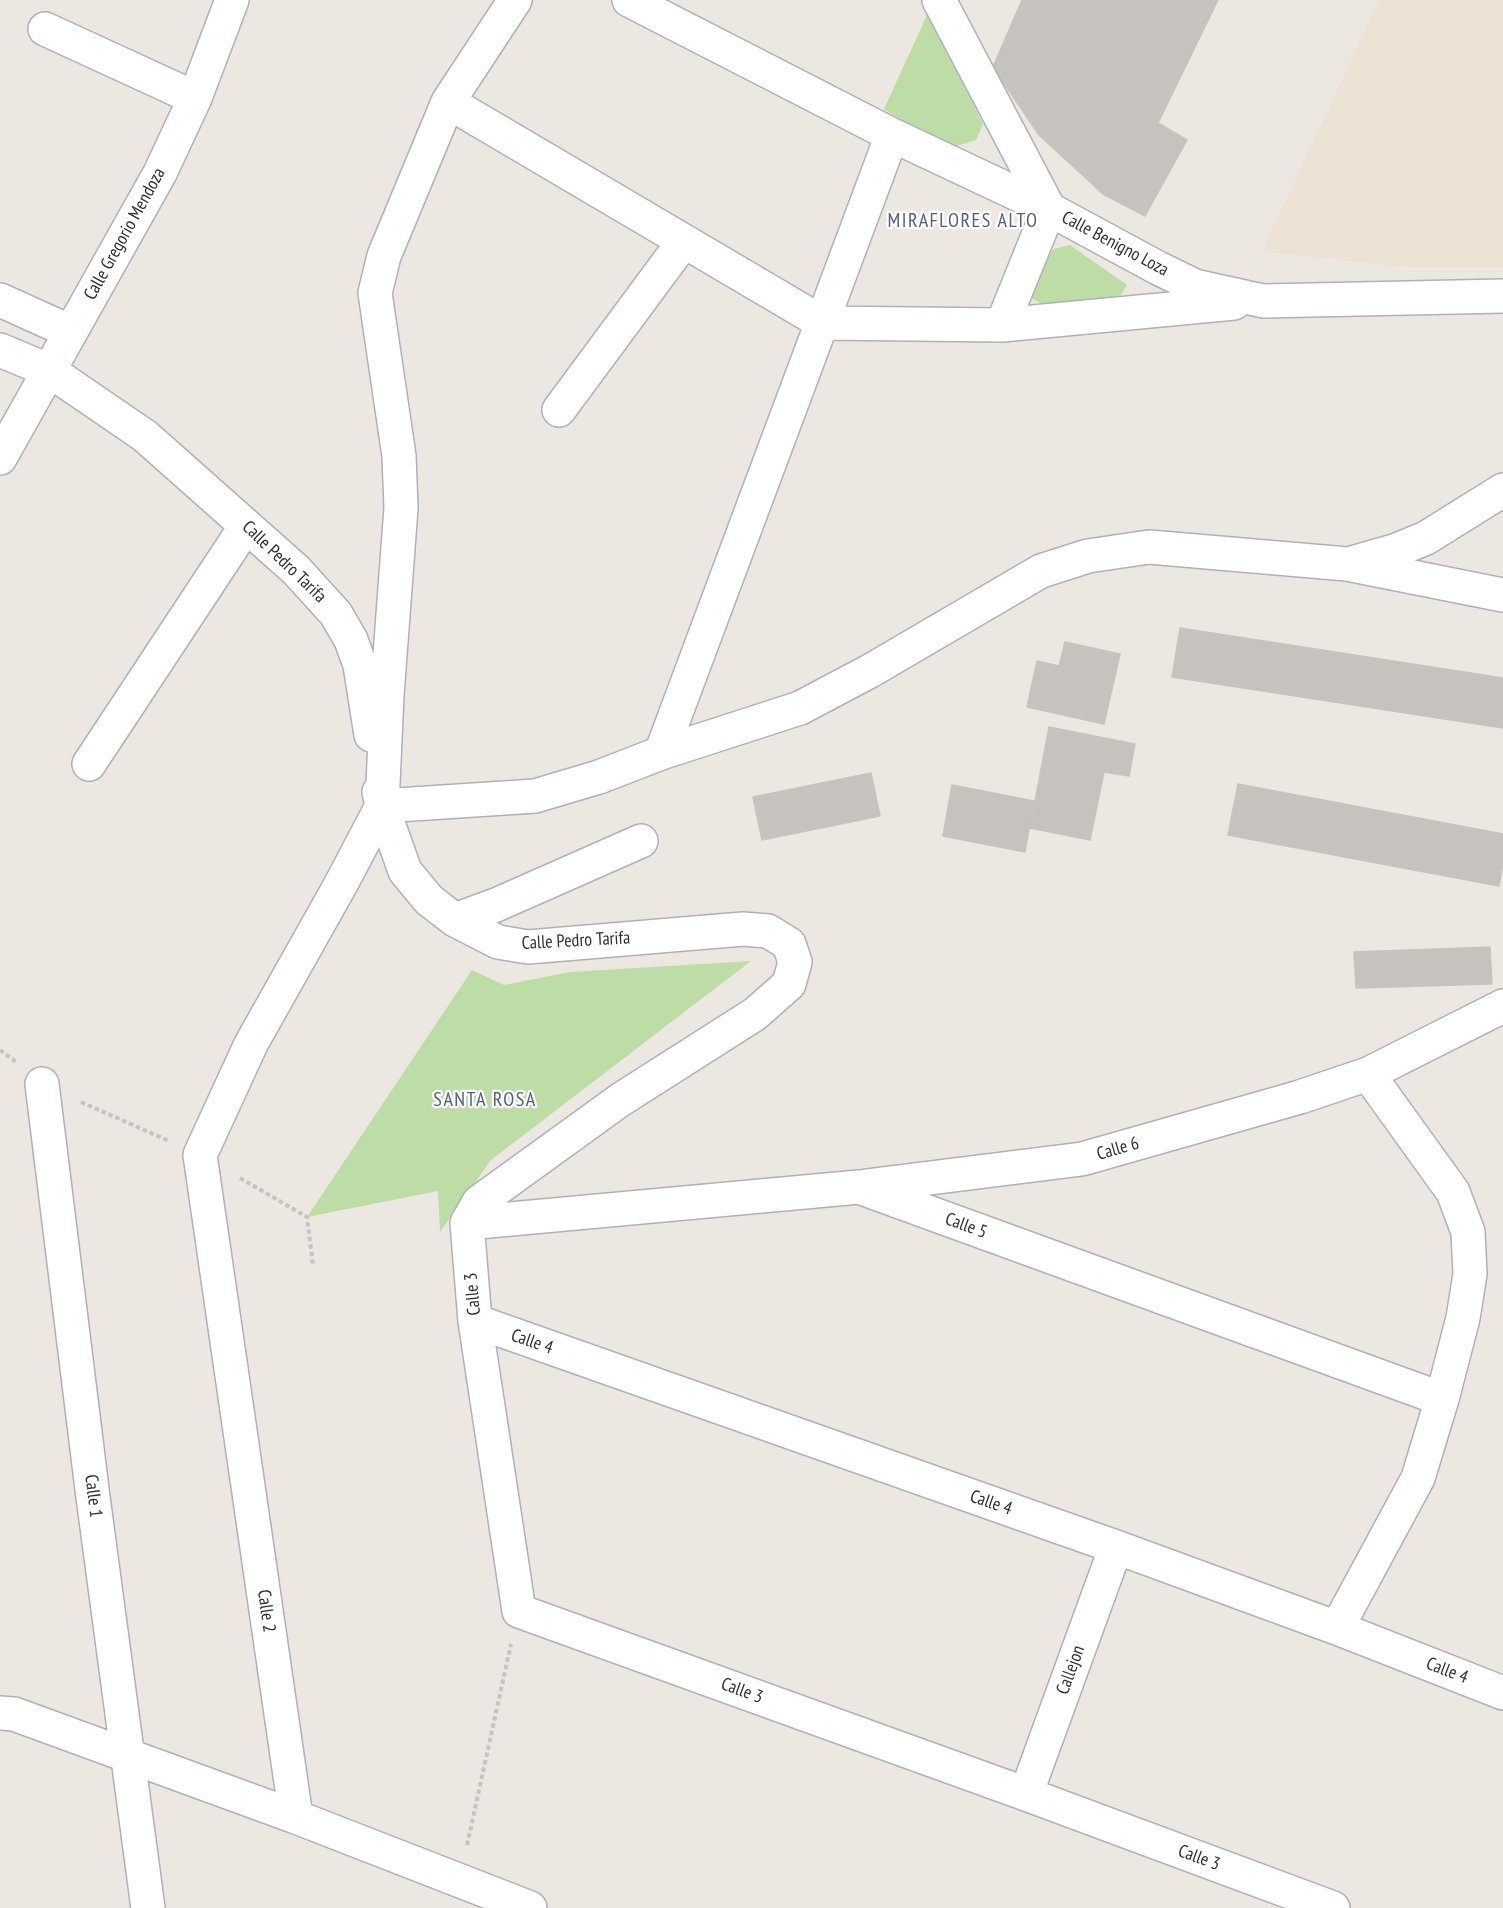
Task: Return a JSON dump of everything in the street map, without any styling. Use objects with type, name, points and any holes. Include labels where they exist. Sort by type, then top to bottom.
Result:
[{"type":"street","name":"Calle Gregorio Mendoza","points":[[0,458],[160,173],[195,98],[232,0]]},
{"type":"street","points":[[200,1155],[251,1044],[382,806],[387,695],[401,508],[399,456],[375,293],[384,256],[448,102],[515,0]]},
{"type":"street","name":"Calle Benigno Loza","points":[[629,0],[892,135],[1048,209],[1158,268],[1195,285],[1263,301],[1503,296]]},
{"type":"street","points":[[939,0],[1048,209],[1002,325]]},
{"type":"street","points":[[45,29],[195,98]]},
{"type":"street","points":[[448,102],[823,323],[1002,325],[1263,301]]},
{"type":"street","points":[[661,753],[892,135]]},
{"type":"street","points":[[559,410],[684,241]]},
{"type":"street","points":[[0,300],[71,332]]},
{"type":"street","name":"Calle Pedro Tarifa","points":[[0,350],[50,371],[145,436],[296,570],[336,614],[351,640],[360,665],[382,806],[405,871],[429,900],[455,920],[498,942],[528,947],[743,929],[768,931],[789,944],[795,962],[789,984],[755,1014],[620,1100],[479,1202],[467,1223]]},
{"type":"street","points":[[1347,564],[1397,550],[1426,538],[1503,490]]},
{"type":"street","points":[[89,764],[246,526]]},
{"type":"street","points":[[382,806],[535,796],[599,777],[661,753],[800,708],[870,671],[1041,571],[1088,556],[1149,547],[1347,564],[1503,595]]},
{"type":"street","points":[[455,920],[496,905],[641,841]]},
{"type":"street","name":"Calle 6","points":[[859,1187],[1082,1159],[1300,1097],[1368,1074],[1503,1006]]},
{"type":"street","points":[[1337,1628],[1418,1479],[1464,1318],[1470,1274],[1468,1232],[1452,1192],[1368,1074]]},
{"type":"street","name":"Calle 1","points":[[42,1084],[148,1908]]},
{"type":"street","name":"Calle 2","points":[[200,1155],[296,1817]]},
{"type":"street","name":"Calle 5","points":[[467,1223],[859,1187],[1442,1399]]},
{"type":"street","name":"Calle 3","points":[[467,1223],[475,1322],[519,1611],[1026,1794],[1333,1908]]},
{"type":"street","name":"Calle 4","points":[[475,1322],[1116,1547],[1337,1628],[1503,1693]]},
{"type":"street","name":"Callejon","points":[[1026,1794],[1116,1547]]},
{"type":"street","points":[[0,1713],[14,1714],[296,1817],[530,1908]]},
{"type":"path","points":[[0,1050],[42,1084],[200,1155],[307,1217],[313,1265]]},
{"type":"path","points":[[459,1881],[519,1611]]},
{"type":"shaded area","points":[[1379,0],[1503,0],[1503,267],[1406,267],[1262,251]]},
{"type":"green space","points":[[928,13],[983,124],[976,140],[957,146],[938,143],[884,109]]},
{"type":"green space","points":[[1070,245],[1127,285],[1119,298],[1046,306],[1029,297],[1053,249]]},
{"type":"green space","points":[[751,961],[491,1160],[440,1232],[438,1191],[307,1217],[472,970],[504,985],[570,972]]},
{"type":"building","points":[[1022,0],[1218,0],[1158,123],[1187,140],[1145,216],[1103,194],[1039,135],[993,67]]},
{"type":"building","points":[[1180,628],[1503,678],[1503,728],[1172,677]]},
{"type":"building","points":[[1065,642],[1120,654],[1104,724],[1027,707],[1037,661],[1059,666]]},
{"type":"building","points":[[1049,727],[1135,744],[1129,776],[1104,772],[1090,840],[1030,828]]},
{"type":"building","points":[[871,773],[880,816],[762,840],[753,797]]},
{"type":"building","points":[[1238,784],[1503,834],[1503,863],[1499,886],[1228,835]]},
{"type":"building","points":[[952,785],[1034,801],[1025,852],[943,836]]},
{"type":"building","points":[[1490,947],[1492,984],[1356,988],[1354,952]]},
{"type":"district","name":"MIRAFLORES ALTO","points":[[963,221]]},
{"type":"district","name":"SANTA ROSA","points":[[485,1100]]}]
